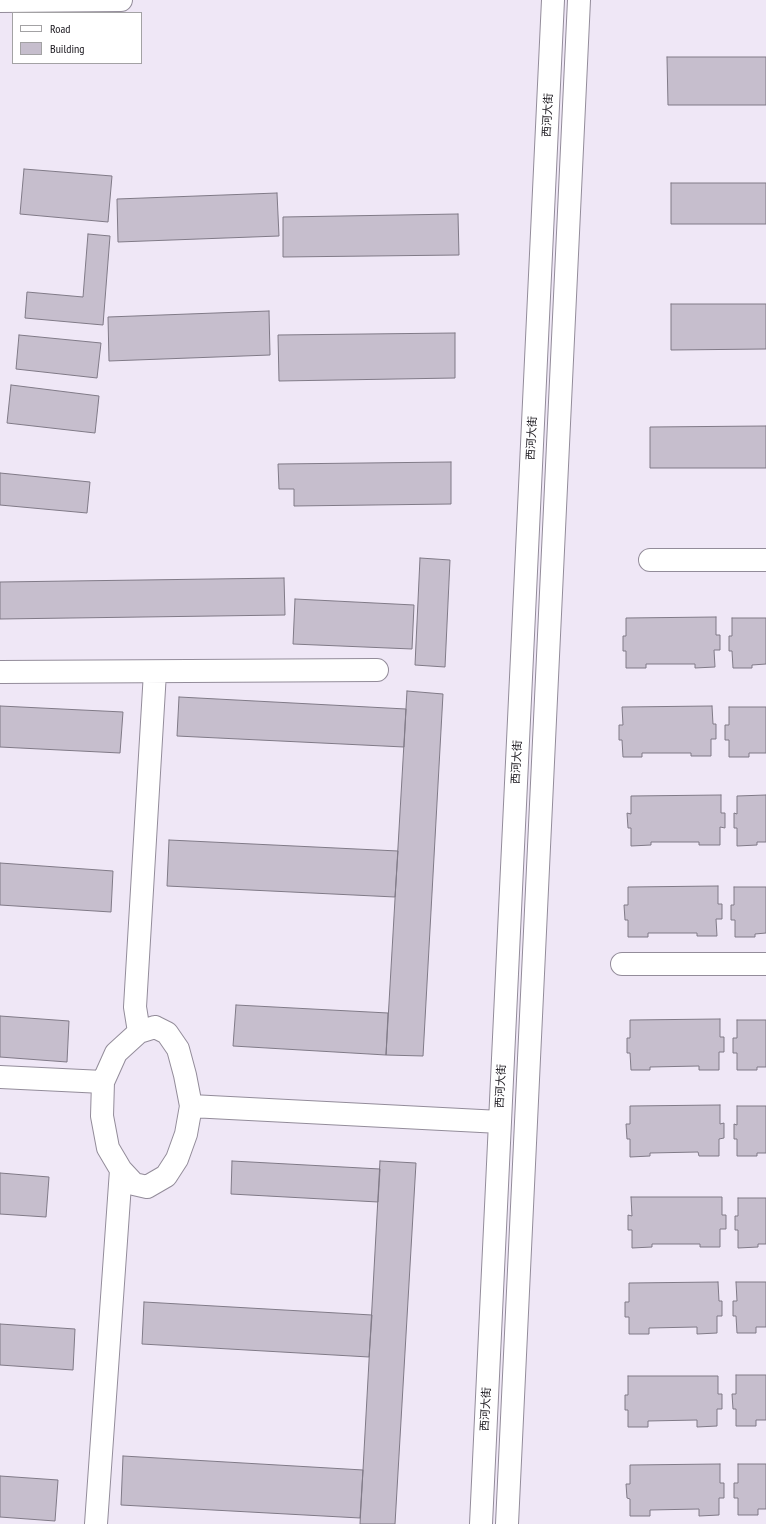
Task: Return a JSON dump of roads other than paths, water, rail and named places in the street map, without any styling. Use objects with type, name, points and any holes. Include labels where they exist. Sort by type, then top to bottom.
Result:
[{"type":"street","points":[[0,1],[121,0]]},
{"type":"street","name":"西河大街","points":[[481,1524],[553,0]]},
{"type":"street","points":[[507,1524],[579,0]]},
{"type":"street","points":[[650,560],[766,560]]},
{"type":"street","points":[[0,672],[377,670]]},
{"type":"street","points":[[139,1032],[135,1007],[155,672]]},
{"type":"street","points":[[622,964],[766,964]]},
{"type":"street","points":[[155,1027],[167,1033],[178,1048],[191,1106],[186,1134],[177,1159],[166,1176],[147,1187],[134,1184],[121,1170],[108,1148],[102,1116],[103,1082],[116,1054],[139,1032],[155,1027]]},
{"type":"street","points":[[0,1077],[103,1082]]},
{"type":"street","points":[[191,1106],[500,1122]]},
{"type":"street","points":[[96,1524],[121,1170]]}]
